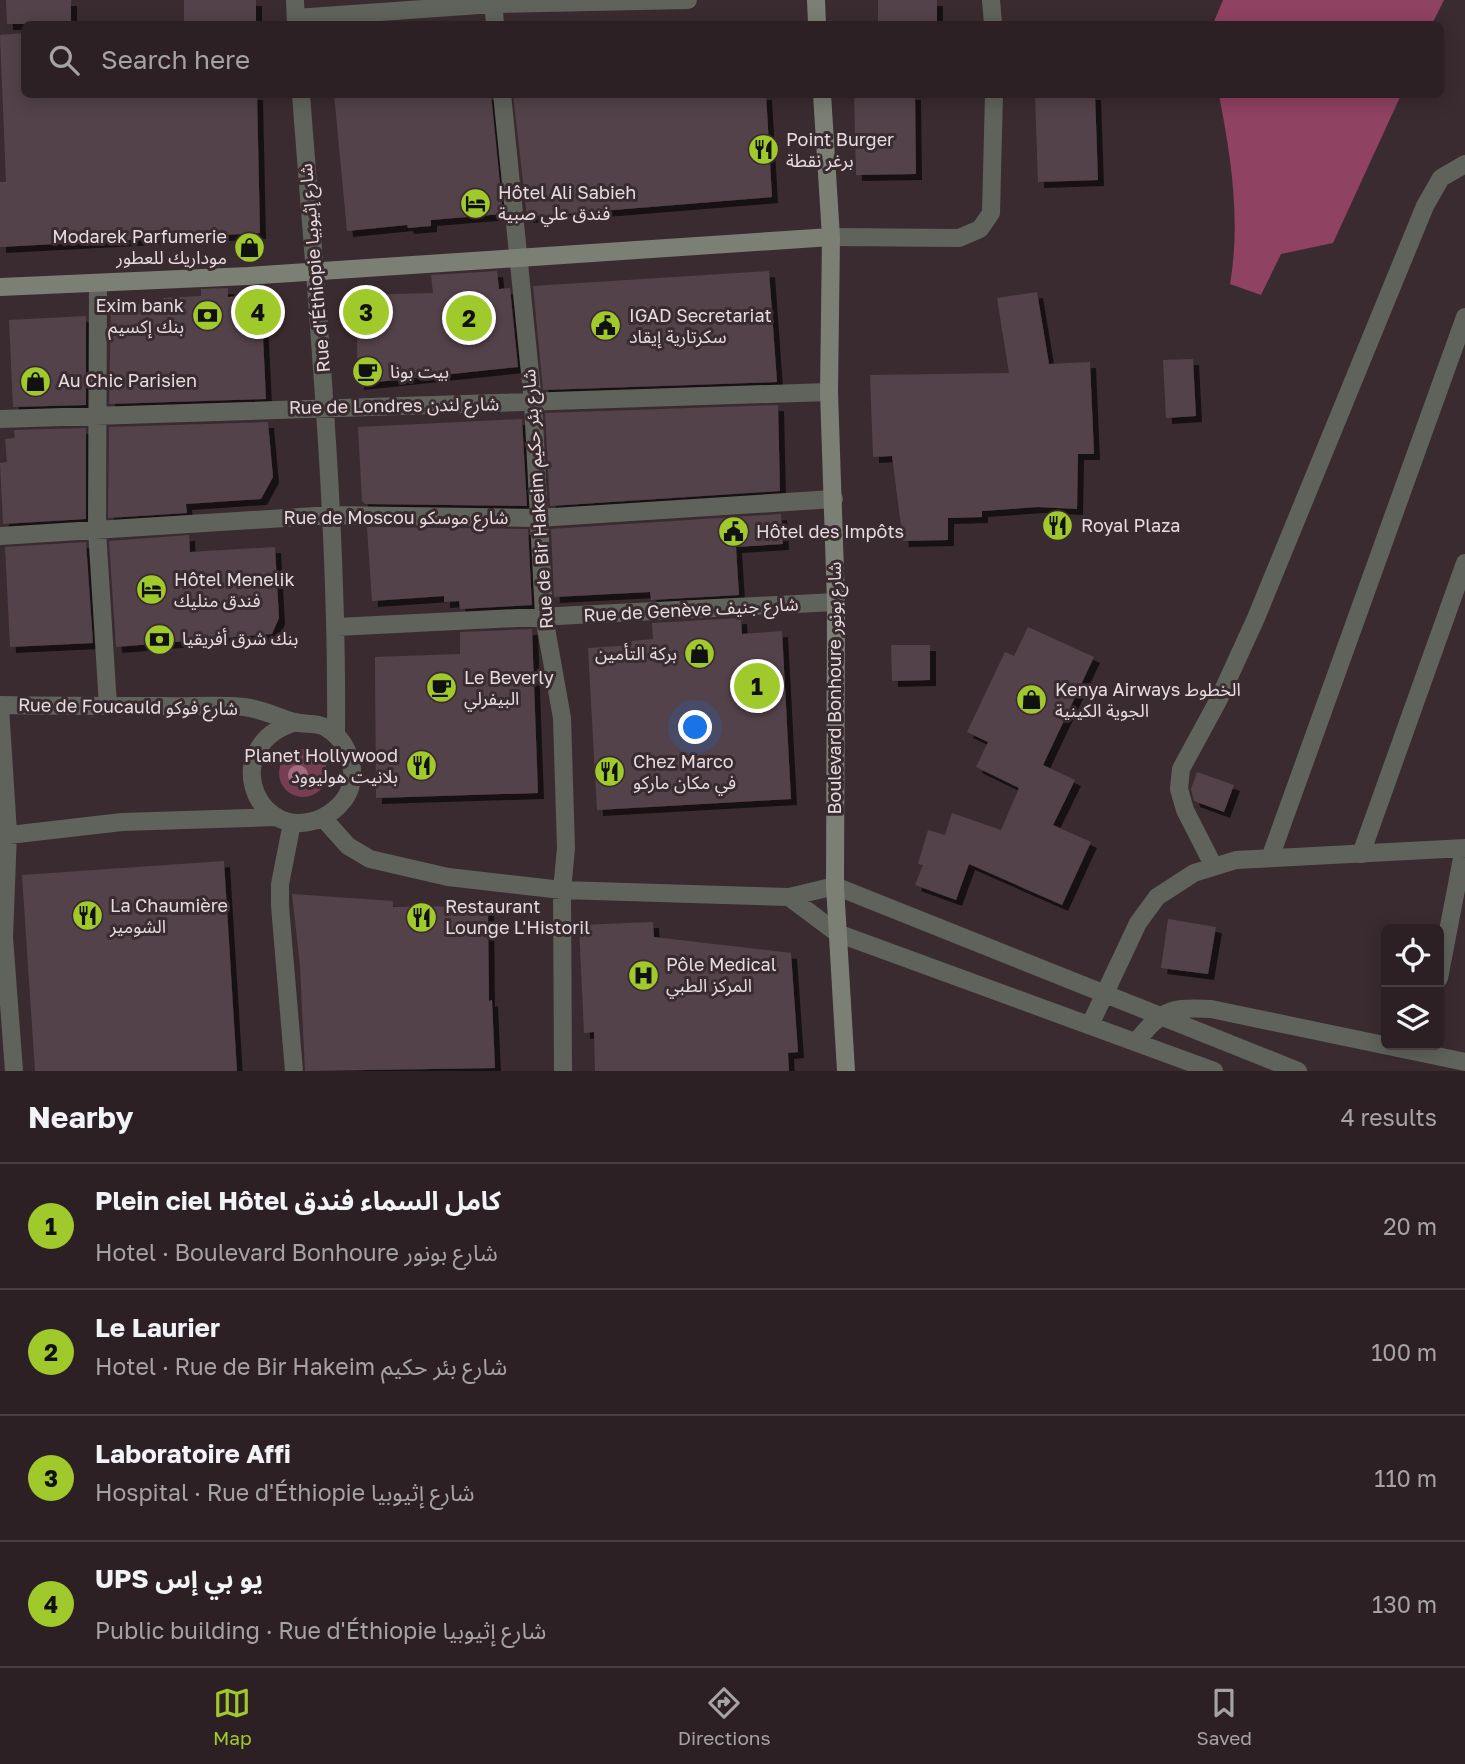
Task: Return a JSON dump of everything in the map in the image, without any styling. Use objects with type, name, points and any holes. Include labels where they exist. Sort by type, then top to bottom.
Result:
[{"type":"main road","points":[[816,0],[817,21]]},
{"type":"main road","name":"Boulevard Bonhoure شارع بونور","points":[[822,98],[831,237],[829,392],[836,602],[835,886],[846,1071]]},
{"type":"main road","points":[[0,287],[517,259],[831,237]]},
{"type":"street","points":[[296,14],[493,2],[688,0]]},
{"type":"street","points":[[991,0],[993,21]]},
{"type":"street","points":[[493,2],[495,21]]},
{"type":"street","name":"Rue d'Éthiopie شارع إثيوبيا","points":[[302,98],[332,515],[337,626],[337,735]]},
{"type":"street","name":"Rue de Bir Hakeim شارع بئر حكيم","points":[[502,98],[533,403],[544,617],[562,718],[566,837],[562,890],[564,1071]]},
{"type":"street","points":[[831,237],[959,238],[980,229],[991,213],[994,98]]},
{"type":"street","points":[[1213,865],[1185,810],[1179,789],[1181,769],[1219,699],[1256,618],[1425,206],[1441,178],[1465,164]]},
{"type":"street","points":[[97,283],[97,530],[108,706]]},
{"type":"street","points":[[1270,858],[1465,317]]},
{"type":"street","name":"Rue de Londres شارع لندن","points":[[0,419],[326,406],[533,403],[829,392]]},
{"type":"street","name":"Rue de Moscou شارع موسكو","points":[[0,536],[332,515],[538,518],[834,499]]},
{"type":"street","points":[[1361,853],[1465,563]]},
{"type":"street","name":"Rue de Genève شارع جنيف","points":[[337,626],[836,602]]},
{"type":"street","points":[[0,706],[4,937],[14,1071]]},
{"type":"street","name":"Rue de Foucauld شارع فوكو","points":[[0,706],[242,707],[271,712],[296,722]]},
{"type":"street","points":[[4,834],[122,822],[285,820],[323,818],[339,806],[348,792],[352,776],[351,761],[337,735],[310,722],[296,722],[267,735],[252,762],[255,793],[265,807],[285,820]]},
{"type":"street","points":[[323,818],[348,846],[370,859],[422,873],[562,890],[789,897],[835,886],[1298,1071]]},
{"type":"street","points":[[285,820],[280,884],[294,1071]]},
{"type":"street","points":[[1090,1025],[1138,923],[1157,897],[1213,865],[1270,858],[1464,848],[1444,952]]},
{"type":"street","points":[[789,897],[837,933],[1214,1071]]},
{"type":"street","points":[[1136,1042],[1157,1016],[1182,1007],[1211,1009],[1381,1042]]},
{"type":"street","points":[[1425,1050],[1465,1062]]},
{"type":"shaded area","points":[[1223,0],[1444,0],[1434,21],[1214,21]]},
{"type":"shaded area","points":[[1220,98],[1400,98],[1333,243],[1281,254],[1261,295],[1230,284],[1235,213]]},
{"type":"shaded area","points":[[303,749],[312,750],[320,756],[326,764],[326,782],[320,790],[312,796],[303,797],[294,796],[286,790],[280,782],[279,773],[280,764],[286,756],[294,750]]},
{"type":"building","points":[[6,0],[71,0],[71,21],[21,21],[21,24],[7,24]]},
{"type":"building","points":[[184,0],[256,0],[256,21],[184,21]]},
{"type":"building","points":[[878,0],[937,0],[937,21],[878,21]]},
{"type":"building","points":[[21,33],[21,98],[257,98],[260,233],[0,247],[0,182],[6,182],[0,35]]},
{"type":"building","points":[[334,98],[491,98],[503,214],[431,220],[431,226],[408,228],[407,225],[347,231]]},
{"type":"building","points":[[513,98],[766,98],[772,197],[527,217]]},
{"type":"building","points":[[854,98],[915,98],[916,174],[856,175]]},
{"type":"building","points":[[1035,98],[1095,98],[1098,180],[1038,182]]},
{"type":"building","points":[[497,271],[499,289],[510,288],[518,367],[358,384],[356,295],[433,293],[431,275]]},
{"type":"building","name":"IGAD Secretariat سكرتارية إيقاد","points":[[769,271],[777,382],[543,390],[533,286]]},
{"type":"building","points":[[228,288],[228,297],[261,295],[266,399],[109,404],[111,306],[164,303],[163,298],[201,296],[201,289]]},
{"type":"building","points":[[1037,292],[1049,364],[1090,362],[1094,454],[1078,454],[1077,509],[1038,507],[982,511],[982,517],[948,518],[948,540],[903,541],[892,456],[873,457],[870,375],[1009,373],[997,298]]},
{"type":"building","points":[[86,316],[86,405],[13,407],[9,320]]},
{"type":"building","points":[[1193,359],[1196,416],[1166,418],[1163,360]]},
{"type":"building","points":[[778,405],[780,491],[550,506],[545,413]]},
{"type":"building","points":[[522,419],[527,506],[365,504],[362,501],[358,427]]},
{"type":"building","points":[[268,422],[273,477],[261,499],[186,504],[187,513],[108,518],[109,427]]},
{"type":"building","points":[[86,428],[86,519],[3,524],[0,463],[7,462],[5,439],[15,438],[14,430]]},
{"type":"building","points":[[781,514],[783,544],[736,547],[739,595],[651,600],[650,592],[554,597],[551,529]]},
{"type":"building","points":[[367,527],[528,529],[532,605],[460,609],[459,601],[444,602],[444,596],[372,601]]},
{"type":"building","points":[[189,535],[190,552],[275,547],[279,618],[272,634],[116,647],[109,541]]},
{"type":"building","points":[[86,542],[93,643],[10,647],[5,547]]},
{"type":"building","points":[[741,618],[742,634],[782,631],[791,799],[597,810],[588,648],[632,645],[631,641],[653,639],[652,623]]},
{"type":"building","points":[[1028,627],[1094,657],[1043,765],[1075,780],[1053,825],[1091,842],[1062,905],[969,864],[956,900],[915,885],[923,865],[918,864],[928,830],[945,835],[952,813],[1001,830],[1019,788],[976,767],[988,742],[967,732],[1005,652],[1014,656]]},
{"type":"building","points":[[532,629],[538,793],[376,798],[375,657],[460,654],[460,632]]},
{"type":"building","points":[[891,645],[930,645],[930,680],[892,681]]},
{"type":"building","points":[[1197,772],[1234,785],[1224,812],[1194,801],[1191,789]]},
{"type":"building","points":[[224,861],[237,1071],[35,1071],[22,875]]},
{"type":"building","points":[[292,894],[393,901],[393,907],[488,906],[489,1001],[492,1000],[495,1068],[305,1071],[300,966]]},
{"type":"building","points":[[1168,919],[1216,927],[1208,974],[1161,968]]},
{"type":"building","points":[[653,922],[654,937],[791,953],[798,1052],[788,1053],[789,1071],[595,1071],[594,1032],[584,1033],[579,925]]},
{"type":"place","name":"Point Burger برغر نقطة","points":[[763,150]]},
{"type":"place","name":"Hôtel Ali Sabieh فندق علي صبية","points":[[475,203]]},
{"type":"place","name":"Modarek Parfumerie موداريك للعطور","points":[[250,247]]},
{"type":"place","name":"UPS يو بي إس","points":[[258,312]]},
{"type":"place","name":"Laboratoire Affi","points":[[366,312]]},
{"type":"place","name":"Exim bank بنك إكسيم","points":[[207,316]]},
{"type":"place","name":"Le Laurier","points":[[469,318]]},
{"type":"place","name":"IGAD Secretariat سكرتارية إيقاد","points":[[606,326]]},
{"type":"place","name":"بيت بونا","points":[[367,372]]},
{"type":"place","name":"Au Chic Parisien","points":[[35,381]]},
{"type":"place","name":"Royal Plaza","points":[[1058,526]]},
{"type":"place","name":"Hôtel des Impôts","points":[[733,532]]},
{"type":"place","name":"Hôtel Menelik فندق منليك","points":[[151,590]]},
{"type":"place","name":"بنك شرق أفريقيا","points":[[159,639]]},
{"type":"place","name":"بركة التأمين","points":[[700,654]]},
{"type":"place","name":"Plein ciel Hôtel كامل السماء فندق","points":[[757,686]]},
{"type":"place","name":"Le Beverly البيفرلي","points":[[441,688]]},
{"type":"place","name":"Kenya Airways الخطوط الجوية الكينية","points":[[1032,700]]},
{"type":"place","name":"Planet Hollywood بلانيت هوليوود","points":[[421,766]]},
{"type":"place","name":"Chez Marco في مكان ماركو","points":[[610,772]]},
{"type":"place","name":"La Chaumière الشومير","points":[[87,916]]},
{"type":"place","name":"Restaurant Lounge L'Historil","points":[[422,917]]},
{"type":"place","name":"Pôle Medical المركز الطبي","points":[[643,975]]}]
